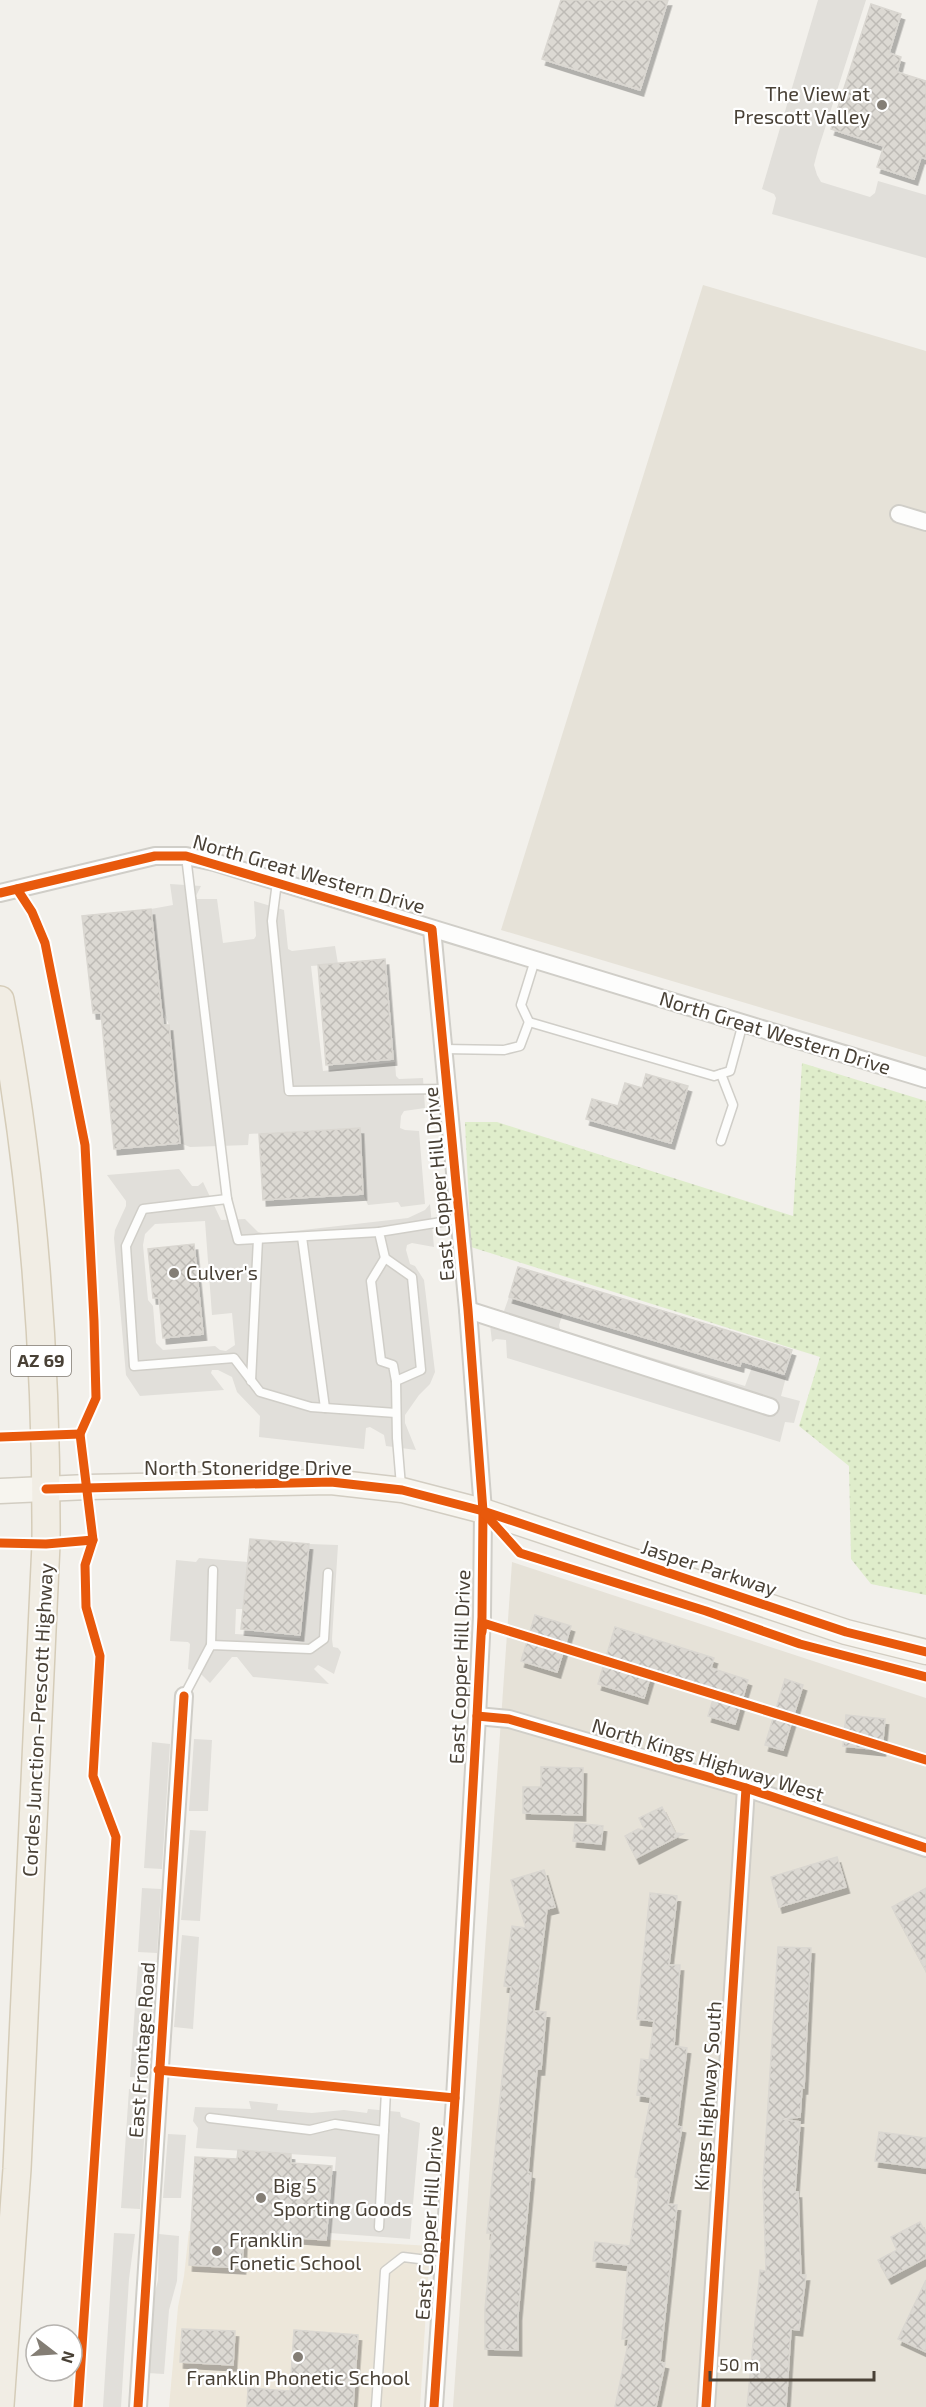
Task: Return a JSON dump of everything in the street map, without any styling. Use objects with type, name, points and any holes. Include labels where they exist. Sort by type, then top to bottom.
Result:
[{"type":"main road","name":"Cordes Junction–Prescott Highway","points":[[0,1000],[10,1053],[31,1206],[44,1412],[46,1489],[46,1544],[18,2158],[0,2405]]},
{"type":"main road","name":"North Stoneridge Drive","points":[[0,1491],[331,1482],[402,1490],[483,1511]]},
{"type":"main road","name":"Jasper Parkway","points":[[483,1511],[846,1632],[926,1652]]},
{"type":"street","points":[[899,514],[926,522]]},
{"type":"street","name":"North Great Western Drive","points":[[0,893],[155,856],[186,856],[926,1079]]},
{"type":"street","name":"East Copper Hill Drive","points":[[432,929],[449,1089],[483,1511],[482,1617],[477,1716],[434,2407]]},
{"type":"street","points":[[468,1310],[770,1407]]},
{"type":"street","name":"East Frontage Road","points":[[138,2407],[184,1696]]},
{"type":"street","name":"North Kings Highway West","points":[[477,1716],[509,1719],[746,1788],[926,1848]]},
{"type":"street","name":"Kings Highway South","points":[[706,2407],[746,1788]]},
{"type":"lane","points":[[186,856],[227,1198],[238,1240],[379,1232],[460,1219]]},
{"type":"lane","points":[[277,882],[272,921],[289,1091],[449,1089]]},
{"type":"lane","points":[[444,1049],[504,1050],[520,1047],[529,1022],[521,1005],[535,960]]},
{"type":"lane","points":[[529,1022],[714,1076],[730,1071],[743,1023]]},
{"type":"lane","points":[[721,1074],[733,1104],[721,1141]]},
{"type":"lane","points":[[227,1198],[143,1209],[126,1246],[134,1366],[234,1358],[260,1392],[311,1407],[396,1413]]},
{"type":"lane","points":[[379,1232],[385,1258],[412,1276],[421,1370],[396,1381]]},
{"type":"lane","points":[[302,1237],[325,1408]]},
{"type":"lane","points":[[251,1381],[258,1239]]},
{"type":"lane","points":[[385,1258],[371,1281],[381,1361],[393,1365],[396,1381],[402,1490]]},
{"type":"lane","points":[[184,1696],[211,1645],[213,1570]]},
{"type":"lane","points":[[211,1645],[310,1650],[324,1639],[328,1573]]},
{"type":"lane","points":[[158,2070],[455,2098]]},
{"type":"lane","points":[[379,2228],[386,2091]]},
{"type":"lane","points":[[210,2118],[310,2130],[335,2124],[384,2131]]},
{"type":"lane","points":[[376,2407],[385,2271],[403,2257],[444,2262]]},
{"type":"shaded area","points":[[818,0],[866,0],[818,150],[814,165],[817,175],[821,182],[870,197],[875,193],[878,181],[926,195],[926,258],[772,214],[776,198],[774,194],[762,189]]},
{"type":"shaded area","points":[[703,285],[926,351],[926,1057],[501,930]]},
{"type":"shaded area","points":[[170,884],[201,886],[196,896],[197,899],[217,899],[223,943],[254,939],[256,936],[254,901],[284,910],[288,949],[292,951],[335,946],[338,964],[311,966],[323,1071],[395,1062],[396,1076],[399,1079],[423,1078],[425,1108],[404,1111],[400,1128],[419,1131],[425,1204],[401,1207],[398,1202],[368,1205],[363,1194],[359,1128],[249,1134],[248,1145],[190,1147],[180,1143],[169,1025],[161,1006],[151,909],[173,905]]},
{"type":"shaded area","points":[[179,1169],[192,1186],[198,1186],[203,1182],[221,1220],[245,1219],[258,1232],[268,1234],[408,1218],[425,1210],[430,1204],[434,1247],[412,1243],[407,1245],[406,1250],[410,1264],[415,1266],[424,1280],[435,1372],[430,1384],[405,1415],[405,1423],[416,1450],[386,1446],[384,1435],[370,1427],[366,1428],[364,1449],[259,1437],[260,1416],[237,1392],[232,1377],[218,1370],[212,1370],[211,1373],[224,1390],[140,1396],[126,1375],[114,1238],[126,1201],[107,1175]],"holes":[[[205,1221],[212,1315],[232,1313],[235,1345],[226,1351],[215,1346],[163,1350],[156,1343],[153,1306],[148,1300],[143,1245],[145,1234],[155,1224]]]},
{"type":"shaded area","points":[[509,1297],[563,1313],[559,1325],[560,1330],[745,1386],[752,1367],[786,1377],[781,1396],[800,1401],[794,1423],[785,1422],[780,1442],[507,1358],[506,1340],[496,1339],[492,1342],[488,1307],[504,1311]]},
{"type":"shaded area","points":[[309,1544],[338,1545],[332,1639],[333,1647],[338,1648],[341,1652],[334,1674],[318,1665],[314,1669],[329,1684],[253,1677],[237,1657],[232,1657],[210,1683],[201,1674],[188,1669],[190,1644],[170,1641],[176,1560],[196,1562],[199,1558],[248,1562],[243,1609],[236,1609],[235,1634],[300,1638]]},
{"type":"shaded area","points":[[512,1562],[926,1698],[926,2407],[453,2407]]},
{"type":"shaded area","points":[[194,1739],[212,1740],[208,1811],[189,1811]]},
{"type":"shaded area","points":[[152,1742],[170,1744],[162,1869],[144,1868]]},
{"type":"shaded area","points":[[190,1830],[206,1831],[200,1921],[181,1920]]},
{"type":"shaded area","points":[[142,1888],[161,1889],[157,1953],[138,1952]]},
{"type":"shaded area","points":[[182,1935],[199,1937],[193,2029],[174,2027]]},
{"type":"shaded area","points":[[138,1964],[155,1966],[148,2078],[130,2077]]},
{"type":"shaded area","points":[[129,2089],[147,2090],[140,2209],[121,2208]]},
{"type":"shaded area","points":[[249,2101],[278,2104],[277,2110],[312,2113],[344,2110],[367,2113],[368,2109],[400,2112],[401,2117],[420,2123],[410,2239],[330,2233],[336,2157],[196,2148],[198,2128],[193,2121],[195,2107],[251,2109]]},
{"type":"shaded area","points":[[168,2134],[186,2135],[181,2198],[163,2198]]},
{"type":"shaded area","name":"Franklin Phonetic School","points":[[189,2231],[430,2246],[420,2407],[169,2407],[178,2307]]},
{"type":"shaded area","points":[[114,2233],[135,2234],[129,2279],[121,2407],[103,2407]]},
{"type":"shaded area","points":[[159,2234],[179,2236],[177,2281],[169,2310],[164,2374],[147,2373],[151,2308],[158,2280]]},
{"type":"green space","points":[[802,1063],[926,1101],[926,1595],[871,1584],[851,1559],[849,1466],[799,1426],[820,1357],[471,1247],[465,1122],[497,1122],[793,1216]]},
{"type":"building","points":[[561,0],[668,0],[640,90],[542,59]]},
{"type":"building","name":"The View at Prescott Valley","points":[[871,4],[901,14],[889,53],[901,57],[897,72],[926,81],[926,159],[921,157],[914,179],[877,167],[884,146],[831,129]]},
{"type":"building","points":[[151,909],[163,1025],[169,1025],[180,1143],[114,1149],[101,1013],[93,1013],[82,916]]},
{"type":"building","points":[[385,959],[393,1059],[326,1065],[318,965]]},
{"type":"building","points":[[646,1074],[688,1086],[671,1143],[586,1119],[592,1099],[618,1106],[625,1083],[642,1088]]},
{"type":"building","points":[[360,1128],[363,1194],[263,1200],[259,1134]]},
{"type":"building","name":"Culver's","points":[[194,1244],[203,1334],[163,1338],[159,1298],[153,1298],[148,1249]]},
{"type":"building","points":[[518,1267],[792,1350],[784,1374],[741,1361],[740,1366],[509,1297]]},
{"type":"building","points":[[250,1539],[309,1544],[300,1635],[241,1629]]},
{"type":"building","points":[[535,1615],[571,1626],[557,1672],[521,1661]]},
{"type":"building","points":[[615,1627],[714,1658],[711,1668],[748,1680],[735,1724],[708,1716],[716,1690],[652,1671],[644,1698],[598,1684]]},
{"type":"building","points":[[785,1679],[803,1685],[783,1750],[765,1745]]},
{"type":"building","points":[[846,1715],[885,1719],[882,1750],[843,1746]]},
{"type":"building","points":[[541,1767],[583,1768],[582,1815],[523,1813],[523,1787],[541,1787]]},
{"type":"building","points":[[662,1807],[675,1833],[683,1834],[636,1858],[625,1836],[638,1829],[645,1830],[639,1818]]},
{"type":"building","points":[[575,1823],[603,1826],[601,1844],[573,1841]]},
{"type":"building","points":[[837,1857],[846,1887],[779,1907],[771,1877]]},
{"type":"building","points":[[544,1870],[555,1907],[547,1909],[534,2011],[546,2012],[541,2069],[537,2069],[528,2172],[531,2173],[518,2315],[518,2350],[485,2349],[485,2309],[492,2233],[487,2233],[511,1987],[504,1986],[512,1926],[526,1928],[511,1880]]},
{"type":"building","points":[[926,1888],[926,1971],[892,1907]]},
{"type":"building","points":[[650,1893],[677,1896],[669,1965],[680,1965],[674,2046],[687,2048],[677,2126],[682,2127],[668,2204],[677,2205],[660,2362],[665,2363],[656,2407],[615,2407],[629,2339],[622,2339],[628,2265],[593,2261],[595,2242],[630,2246],[639,2178],[635,2177],[651,2097],[637,2095],[641,2059],[649,2060],[654,2021],[637,2019]]},
{"type":"building","points":[[778,1947],[811,1948],[804,2088],[802,2088],[800,2117],[782,2119],[800,2122],[795,2192],[798,2192],[801,2275],[806,2275],[799,2330],[791,2329],[786,2407],[747,2407],[760,2270],[766,2271],[763,2183]]},
{"type":"building","points":[[879,2132],[926,2138],[926,2168],[875,2161]]},
{"type":"building","name":"Big 5 Sporting Goods","points":[[238,2150],[291,2154],[291,2163],[332,2166],[326,2240],[244,2234],[242,2268],[189,2265],[195,2157],[237,2159]]},
{"type":"building","points":[[920,2222],[926,2233],[926,2258],[888,2278],[878,2260],[897,2250],[891,2237]]},
{"type":"building","points":[[926,2280],[926,2352],[898,2339]]},
{"type":"building","points":[[182,2329],[235,2331],[233,2365],[180,2362]]},
{"type":"building","name":"Franklin Phonetic School","points":[[294,2330],[358,2335],[353,2407],[247,2407],[248,2388],[290,2391]]},
{"type":"cycle path","points":[[0,893],[155,856],[186,856],[432,929],[468,1310],[483,1511],[482,1617],[477,1716],[434,2407]]},
{"type":"cycle path","points":[[17,889],[32,912],[45,943],[85,1145],[96,1398],[80,1434],[93,1540],[85,1565],[86,1607],[100,1656],[93,1776],[116,1837],[78,2407]]},
{"type":"cycle path","points":[[0,1437],[80,1434]]},
{"type":"cycle path","points":[[46,1489],[331,1482],[402,1490],[483,1511],[846,1632],[926,1652]]},
{"type":"cycle path","points":[[485,1514],[520,1553],[706,1611],[800,1644],[926,1677]]},
{"type":"cycle path","points":[[0,1543],[46,1544],[93,1540]]},
{"type":"cycle path","points":[[482,1632],[483,1623],[926,1760]]},
{"type":"cycle path","points":[[138,2407],[184,1696]]},
{"type":"cycle path","points":[[477,1716],[509,1719],[746,1788],[926,1848]]},
{"type":"cycle path","points":[[706,2407],[746,1788]]},
{"type":"cycle path","points":[[158,2070],[455,2098]]},
{"type":"place","name":"The View at Prescott Valley","points":[[882,105]]},
{"type":"place","name":"Culver's","points":[[174,1273]]},
{"type":"place","name":"Big 5 Sporting Goods","points":[[261,2198]]},
{"type":"place","name":"Franklin Fonetic School","points":[[217,2251]]},
{"type":"place","name":"Franklin Phonetic School","points":[[298,2357]]}]
